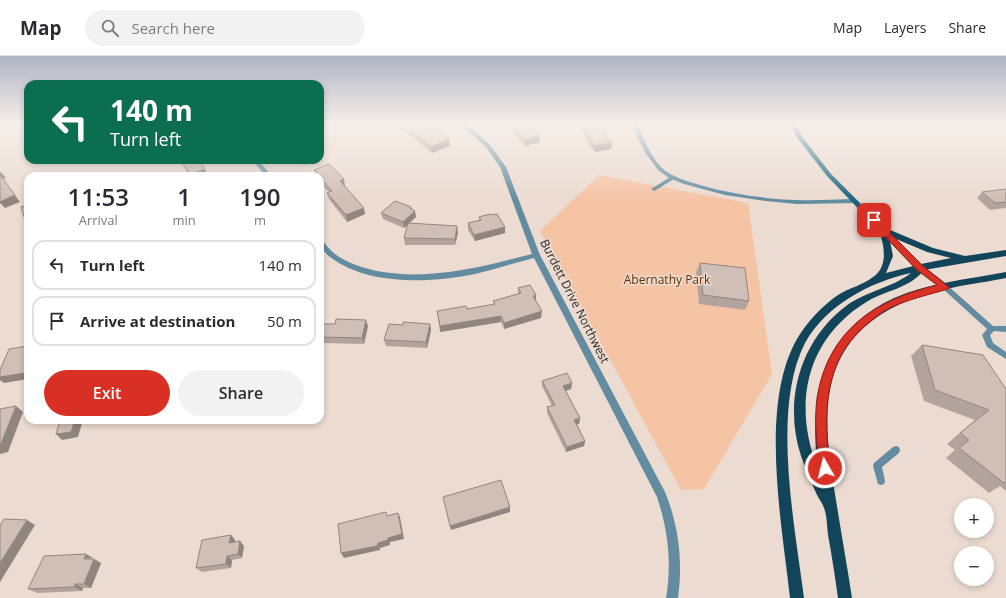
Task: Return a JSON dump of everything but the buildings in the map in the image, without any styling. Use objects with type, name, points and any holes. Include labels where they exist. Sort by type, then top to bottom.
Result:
[{"type":"main road","points":[[883,230],[930,250],[971,259]]},
{"type":"main road","points":[[877,279],[886,266],[890,250],[883,230]]},
{"type":"main road","points":[[797,598],[782,460],[781,408],[785,381],[792,358],[801,340],[817,318],[832,305],[855,289],[877,279],[920,268],[1006,253]]},
{"type":"main road","points":[[831,510],[808,458],[800,425],[799,397],[806,369],[822,338],[842,314],[868,296],[910,280],[915,276],[920,268]]},
{"type":"main road","points":[[845,598],[822,454],[822,398],[831,365],[847,339],[854,331],[874,314],[904,298],[945,287],[1006,275]]},
{"type":"street","name":"Burdett Drive Northwest","points":[[490,149],[503,167],[536,255],[661,495],[671,526],[674,544],[675,584],[672,598]]},
{"type":"street","points":[[648,149],[660,169],[672,178],[690,185],[743,196],[796,202],[855,201]]},
{"type":"street","points":[[809,149],[825,170],[920,268],[945,287]]},
{"type":"street","points":[[258,164],[266,172]]},
{"type":"street","points":[[324,247],[331,255],[349,266],[368,272],[390,276],[419,277],[465,273],[536,255]]},
{"type":"lane","points":[[654,189],[672,178]]},
{"type":"lane","points":[[945,287],[992,329]]},
{"type":"lane","points":[[1006,329],[992,329],[988,331],[986,335],[986,339],[995,350],[1006,356]]},
{"type":"lane","points":[[881,481],[877,466],[896,450]]},
{"type":"green space","name":"Abernathy Park","points":[[599,175],[748,203],[772,374],[704,489],[681,490],[540,231]]},
{"type":"route","points":[[825,468],[822,454],[821,434],[822,398],[831,365],[847,339],[863,322],[885,306],[916,294],[945,287],[920,268],[874,220]]}]
